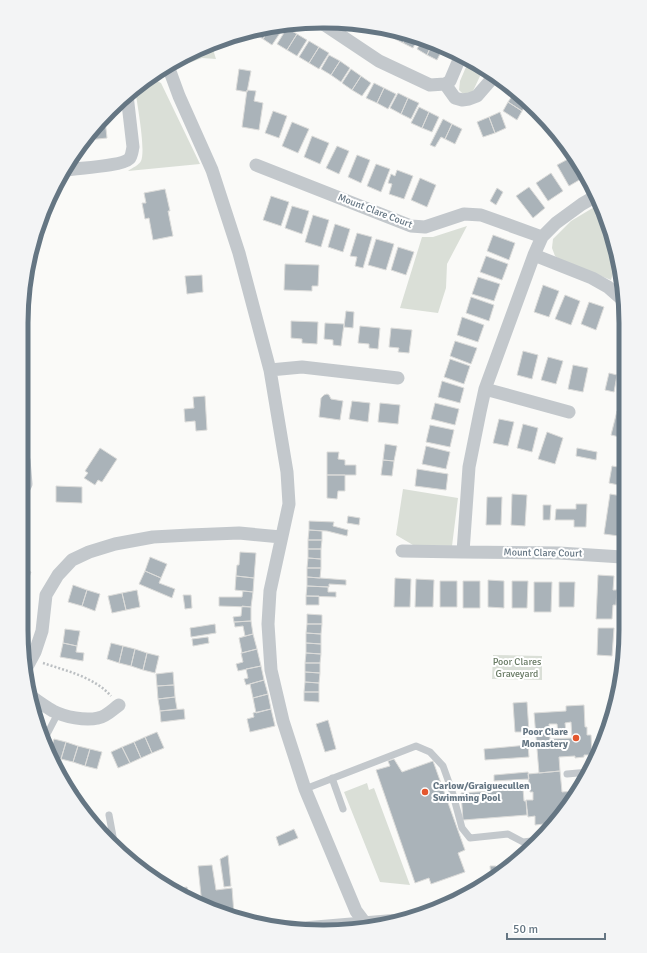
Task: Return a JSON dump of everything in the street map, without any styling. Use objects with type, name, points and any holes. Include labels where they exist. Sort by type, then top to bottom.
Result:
[{"type":"street","points":[[330,28],[380,61],[430,86],[445,84],[450,81],[459,61]]},
{"type":"street","points":[[170,72],[179,96],[208,161],[239,253],[270,370],[287,472],[289,504],[270,591],[268,624],[271,670],[283,721],[305,789],[356,911],[363,922]]},
{"type":"street","points":[[445,84],[455,98],[469,100],[477,96],[490,81]]},
{"type":"street","points":[[72,169],[123,163],[129,159],[132,154],[133,147],[128,102]]},
{"type":"street","name":"Mount Clare Court","points":[[256,165],[411,226],[425,227],[464,214],[480,216],[542,237]]},
{"type":"street","points":[[463,552],[469,467],[485,389],[542,237],[556,223],[592,199]]},
{"type":"street","points":[[534,255],[592,278],[608,287],[617,295]]},
{"type":"street","points":[[270,370],[302,367],[398,378]]},
{"type":"street","points":[[485,389],[569,412]]},
{"type":"street","points":[[30,661],[35,652],[42,631],[46,595],[58,575],[72,560],[83,554],[115,544],[153,537],[239,533],[282,537]]},
{"type":"street","name":"Mount Clare Court","points":[[402,551],[559,552],[619,557]]},
{"type":"street","points":[[37,700],[52,711],[64,716],[85,719],[99,718],[107,714],[119,704]]},
{"type":"lane","points":[[47,734],[58,713]]},
{"type":"lane","points":[[305,789],[416,746],[430,752],[443,766],[452,791],[462,828],[470,838],[508,834],[524,842],[529,841]]},
{"type":"lane","points":[[567,774],[582,773]]},
{"type":"lane","points":[[332,778],[343,809]]},
{"type":"lane","points":[[109,815],[113,836]]},
{"type":"path","points":[[31,663],[88,678],[106,690],[119,704]]},
{"type":"green space","points":[[213,49],[216,59],[202,58],[184,65],[183,64],[193,58]]},
{"type":"green space","points":[[467,65],[481,74],[473,91],[470,93],[463,94],[459,90],[460,81]]},
{"type":"green space","points":[[156,80],[161,83],[200,164],[128,171],[141,161],[142,137],[136,95]]},
{"type":"green space","points":[[595,206],[609,247],[614,271],[611,280],[562,261],[555,256],[552,248],[553,239],[571,221]]},
{"type":"green space","points":[[467,226],[447,264],[446,288],[438,313],[400,308],[422,237],[433,237]]},
{"type":"green space","points":[[403,489],[458,498],[452,546],[413,545],[396,535]]},
{"type":"green space","name":"Poor Clares Graveyard","points":[[493,655],[542,656],[542,680],[492,679]]},
{"type":"green space","points":[[367,783],[369,790],[374,788],[410,885],[380,882],[344,792]]},
{"type":"building","points":[[291,30],[297,34],[287,50],[277,44],[285,31]]},
{"type":"building","points":[[281,32],[272,45],[263,39],[266,34]]},
{"type":"building","points":[[266,34],[263,39],[258,36]]},
{"type":"building","points":[[297,34],[307,40],[297,56],[287,50]]},
{"type":"building","points":[[394,37],[405,40],[403,43],[393,38]]},
{"type":"building","points":[[405,40],[415,43],[413,48],[403,43]]},
{"type":"building","points":[[309,41],[319,47],[309,63],[299,57]]},
{"type":"building","points":[[420,45],[430,48],[427,55],[417,49]]},
{"type":"building","points":[[319,47],[329,53],[319,69],[309,63]]},
{"type":"building","points":[[430,48],[441,52],[437,60],[427,55]]},
{"type":"building","points":[[329,55],[340,61],[331,75],[321,69]]},
{"type":"building","points":[[340,61],[350,68],[341,82],[331,75]]},
{"type":"building","points":[[239,69],[251,71],[247,92],[236,90]]},
{"type":"building","points":[[351,69],[361,76],[352,90],[342,83]]},
{"type":"building","points":[[361,76],[371,83],[362,96],[352,90]]},
{"type":"building","points":[[374,83],[384,88],[377,103],[366,98]]},
{"type":"building","points":[[384,88],[396,94],[388,109],[377,103]]},
{"type":"building","points":[[247,90],[256,91],[254,101],[263,103],[259,130],[242,127]]},
{"type":"building","points":[[398,93],[408,98],[401,114],[390,108]]},
{"type":"building","points":[[512,96],[524,107],[522,111],[508,102]]},
{"type":"building","points":[[408,98],[419,103],[411,119],[401,114]]},
{"type":"building","points":[[508,102],[522,111],[517,120],[503,111]]},
{"type":"building","points":[[419,107],[429,112],[422,128],[411,123]]},
{"type":"building","points":[[273,111],[287,116],[279,138],[265,133]]},
{"type":"building","points":[[429,112],[439,117],[432,132],[422,128]]},
{"type":"building","points":[[500,112],[506,128],[495,133],[489,117]]},
{"type":"building","points":[[489,117],[495,133],[483,137],[477,122]]},
{"type":"building","points":[[443,119],[452,124],[445,139],[441,137],[435,147],[430,145]]},
{"type":"building","points":[[292,122],[309,129],[298,153],[282,146]]},
{"type":"building","points":[[106,124],[107,138],[93,140]]},
{"type":"building","points":[[452,124],[462,129],[455,144],[445,139]]},
{"type":"building","points":[[312,136],[329,143],[320,164],[304,157]]},
{"type":"building","points":[[337,146],[349,151],[339,174],[326,168]]},
{"type":"building","points":[[357,155],[370,160],[361,183],[348,177]]},
{"type":"building","points":[[569,159],[581,179],[569,186],[557,165]]},
{"type":"building","points":[[376,164],[390,169],[381,192],[367,186]]},
{"type":"building","points":[[397,170],[413,176],[404,199],[389,194],[392,184],[388,183],[391,174],[395,176]]},
{"type":"building","points":[[551,173],[563,191],[548,201],[536,183]]},
{"type":"building","points":[[420,178],[436,185],[427,207],[411,200]]},
{"type":"building","points":[[529,187],[545,208],[533,218],[516,196]]},
{"type":"building","points":[[497,188],[503,192],[496,205],[490,201]]},
{"type":"building","points":[[165,189],[170,211],[168,211],[173,236],[153,240],[149,218],[145,219],[142,203],[146,203],[144,193]]},
{"type":"building","points":[[271,196],[289,202],[281,226],[263,220]]},
{"type":"building","points":[[292,206],[309,211],[302,234],[285,228]]},
{"type":"building","points":[[313,215],[329,220],[321,247],[305,242]]},
{"type":"building","points":[[335,224],[350,229],[343,252],[328,247]]},
{"type":"building","points":[[357,233],[372,237],[363,268],[355,266],[357,257],[350,256]]},
{"type":"building","points":[[493,235],[515,243],[509,260],[487,251]]},
{"type":"building","points":[[376,239],[394,244],[386,270],[368,265]]},
{"type":"building","points":[[398,247],[414,252],[406,275],[391,270]]},
{"type":"building","points":[[486,256],[508,264],[502,280],[480,272]]},
{"type":"building","points":[[285,264],[319,265],[318,286],[312,286],[312,291],[284,290]]},
{"type":"building","points":[[202,275],[203,292],[187,294],[185,276]]},
{"type":"building","points":[[478,277],[500,284],[494,301],[472,294]]},
{"type":"building","points":[[543,285],[559,291],[549,317],[534,312]]},
{"type":"building","points":[[565,295],[580,301],[571,325],[555,319]]},
{"type":"building","points":[[471,297],[494,305],[489,321],[466,313]]},
{"type":"building","points":[[589,302],[604,307],[596,330],[581,324]]},
{"type":"building","points":[[346,311],[354,312],[353,328],[344,327]]},
{"type":"building","points":[[462,317],[484,325],[478,342],[457,335]]},
{"type":"building","points":[[291,321],[318,322],[317,344],[302,343],[302,339],[291,338]]},
{"type":"building","points":[[325,323],[344,324],[341,346],[333,345],[333,340],[324,339]]},
{"type":"building","points":[[360,326],[380,328],[378,349],[369,348],[369,344],[358,343]]},
{"type":"building","points":[[391,328],[412,330],[409,353],[398,352],[399,348],[389,347]]},
{"type":"building","points":[[455,341],[477,348],[471,364],[450,356]]},
{"type":"building","points":[[523,351],[538,355],[532,379],[517,375]]},
{"type":"building","points":[[548,357],[563,361],[556,384],[541,380]]},
{"type":"building","points":[[450,359],[470,366],[464,384],[444,377]]},
{"type":"building","points":[[573,365],[588,368],[583,392],[568,389]]},
{"type":"building","points":[[609,373],[617,375],[614,392],[605,390]]},
{"type":"building","points":[[442,381],[464,388],[460,403],[438,397]]},
{"type":"building","points":[[327,394],[331,399],[343,401],[340,420],[319,417],[321,398]]},
{"type":"building","points":[[205,396],[207,430],[196,431],[195,421],[185,422],[184,409],[194,408],[193,397]]},
{"type":"building","points":[[352,401],[370,403],[368,422],[349,419]]},
{"type":"building","points":[[380,403],[400,405],[398,424],[378,422]]},
{"type":"building","points":[[435,403],[459,409],[455,425],[431,419]]},
{"type":"building","points":[[617,411],[619,412],[619,437],[611,435]]},
{"type":"building","points":[[499,419],[514,422],[508,446],[493,443]]},
{"type":"building","points":[[523,424],[538,428],[532,452],[517,448]]},
{"type":"building","points":[[430,425],[454,430],[450,447],[426,442]]},
{"type":"building","points":[[547,432],[563,438],[555,464],[538,459]]},
{"type":"building","points":[[385,444],[397,446],[394,461],[383,460]]},
{"type":"building","points":[[426,446],[450,452],[446,469],[422,464]]},
{"type":"building","points":[[100,448],[117,459],[102,482],[98,480],[95,485],[84,478],[88,473],[85,471]]},
{"type":"building","points":[[577,448],[597,452],[596,460],[576,456]]},
{"type":"building","points":[[327,452],[339,452],[338,459],[345,460],[345,465],[356,465],[356,475],[327,475]]},
{"type":"building","points":[[383,460],[394,461],[392,476],[381,475]]},
{"type":"building","points":[[612,466],[619,467],[619,485],[609,483]]},
{"type":"building","points":[[417,469],[448,474],[446,490],[415,486]]},
{"type":"building","points":[[327,475],[345,475],[345,491],[338,491],[337,499],[327,498]]},
{"type":"building","points":[[56,486],[82,487],[82,503],[56,502]]},
{"type":"building","points":[[512,494],[527,495],[525,526],[511,525]]},
{"type":"building","points":[[610,494],[619,496],[619,536],[604,534]]},
{"type":"building","points":[[487,497],[502,497],[501,525],[486,525]]},
{"type":"building","points":[[576,504],[587,504],[586,527],[574,527],[574,520],[555,520],[556,509],[576,509]]},
{"type":"building","points":[[543,505],[551,505],[550,520],[543,520]]},
{"type":"building","points":[[348,516],[360,518],[359,525],[347,523]]},
{"type":"building","points":[[309,521],[334,522],[333,526],[348,530],[347,536],[327,531],[309,530]]},
{"type":"building","points":[[309,530],[322,531],[322,540],[308,540]]},
{"type":"building","points":[[308,540],[322,540],[321,549],[308,549]]},
{"type":"building","points":[[308,549],[321,549],[321,559],[308,558]]},
{"type":"building","points":[[240,552],[256,553],[254,578],[236,576]]},
{"type":"building","points":[[150,557],[167,564],[161,578],[145,571]]},
{"type":"building","points":[[308,558],[321,559],[321,568],[307,568]]},
{"type":"building","points":[[307,568],[321,568],[320,578],[307,577]]},
{"type":"building","points":[[28,571],[31,572],[28,580]]},
{"type":"building","points":[[145,571],[161,578],[159,583],[175,589],[172,598],[139,584]]},
{"type":"building","points":[[598,575],[614,576],[613,590],[617,590],[616,605],[613,605],[612,619],[596,619]]},
{"type":"building","points":[[236,576],[254,578],[253,592],[235,590]]},
{"type":"building","points":[[307,577],[346,580],[346,585],[329,584],[329,587],[307,586]]},
{"type":"building","points":[[395,578],[411,579],[410,607],[394,607]]},
{"type":"building","points":[[416,579],[434,580],[433,607],[415,607]]},
{"type":"building","points":[[488,580],[504,581],[504,608],[488,607]]},
{"type":"building","points":[[440,581],[457,581],[457,607],[440,607]]},
{"type":"building","points":[[463,581],[480,581],[480,608],[463,608]]},
{"type":"building","points":[[512,581],[528,581],[527,608],[512,608]]},
{"type":"building","points":[[534,582],[552,582],[551,612],[534,612]]},
{"type":"building","points":[[559,582],[575,582],[574,607],[559,607]]},
{"type":"building","points":[[73,585],[87,590],[82,606],[68,602]]},
{"type":"building","points":[[307,586],[328,587],[328,592],[336,592],[336,597],[306,596]]},
{"type":"building","points":[[87,590],[100,594],[95,611],[82,606]]},
{"type":"building","points":[[137,590],[140,607],[126,610],[122,593]]},
{"type":"building","points":[[243,591],[253,592],[251,607],[219,606],[219,597],[242,597]]},
{"type":"building","points":[[122,593],[126,610],[112,613],[108,596]]},
{"type":"building","points":[[183,595],[191,595],[192,608],[185,609]]},
{"type":"building","points":[[306,596],[319,596],[319,605],[306,605]]},
{"type":"building","points":[[242,606],[251,607],[251,621],[234,622],[233,617],[241,616]]},
{"type":"building","points":[[307,614],[322,615],[322,624],[307,624]]},
{"type":"building","points":[[251,621],[253,634],[245,636],[243,626],[235,627],[234,622]]},
{"type":"building","points":[[215,624],[216,633],[191,637],[190,628]]},
{"type":"building","points":[[307,624],[322,624],[321,634],[306,633]]},
{"type":"building","points":[[598,628],[614,628],[612,656],[597,655]]},
{"type":"building","points":[[65,629],[80,631],[77,646],[63,643]]},
{"type":"building","points":[[306,633],[321,634],[321,644],[306,643]]},
{"type":"building","points":[[253,634],[257,649],[242,653],[239,638]]},
{"type":"building","points":[[208,637],[209,643],[193,646],[192,639]]},
{"type":"building","points":[[63,643],[77,646],[76,652],[84,653],[83,661],[60,657]]},
{"type":"building","points":[[111,643],[123,646],[119,663],[107,659]]},
{"type":"building","points":[[306,643],[321,644],[321,654],[306,653]]},
{"type":"building","points":[[123,646],[135,649],[131,666],[119,663]]},
{"type":"building","points":[[135,649],[147,653],[143,670],[131,666]]},
{"type":"building","points":[[257,649],[261,666],[238,671],[236,664],[243,662],[241,653]]},
{"type":"building","points":[[147,653],[159,656],[155,673],[143,670]]},
{"type":"building","points":[[306,653],[321,654],[320,663],[305,663]]},
{"type":"building","points":[[305,663],[320,663],[320,673],[305,672]]},
{"type":"building","points":[[261,666],[264,680],[246,685],[244,679],[248,678],[246,669]]},
{"type":"building","points":[[173,672],[174,685],[157,686],[156,674]]},
{"type":"building","points":[[305,672],[320,673],[319,683],[305,682]]},
{"type":"building","points":[[264,680],[268,694],[253,698],[250,684]]},
{"type":"building","points":[[305,682],[319,683],[319,692],[304,692]]},
{"type":"building","points":[[174,685],[175,697],[158,699],[157,686]]},
{"type":"building","points":[[304,692],[319,692],[319,702],[304,701]]},
{"type":"building","points":[[268,694],[271,709],[256,713],[253,698]]},
{"type":"building","points":[[175,697],[177,709],[160,711],[158,699]]},
{"type":"building","points":[[527,702],[529,732],[515,732],[513,703]]},
{"type":"building","name":"Poor Clare Monastery","points":[[584,705],[585,727],[587,727],[587,735],[591,735],[592,754],[584,755],[584,757],[575,758],[575,756],[559,757],[560,771],[539,773],[534,713],[566,711],[566,706]],"holes":[[[571,722],[572,738],[550,739],[549,724],[557,724],[558,733],[566,732],[565,723]]]},
{"type":"building","points":[[184,709],[185,719],[161,722],[160,711]]},
{"type":"building","points":[[271,709],[275,726],[250,732],[247,719],[254,717],[253,713]]},
{"type":"building","points":[[328,720],[336,749],[325,752],[316,724]]},
{"type":"building","points":[[157,732],[164,748],[152,753],[145,737]]},
{"type":"building","points":[[145,737],[152,753],[141,758],[134,742]]},
{"type":"building","points":[[54,739],[66,742],[61,759],[57,758],[52,747]]},
{"type":"building","points":[[66,742],[78,746],[73,762],[61,759]]},
{"type":"building","points":[[134,742],[141,758],[130,763],[122,747]]},
{"type":"building","points":[[528,745],[529,757],[485,760],[484,749]]},
{"type":"building","points":[[78,746],[90,749],[85,766],[73,762]]},
{"type":"building","points":[[122,747],[130,763],[118,768],[111,752]]},
{"type":"building","points":[[90,749],[102,752],[97,769],[85,766]]},
{"type":"building","points":[[394,759],[402,772],[433,761],[465,850],[458,853],[465,872],[431,884],[429,878],[415,883],[376,770],[390,766],[388,761]]},
{"type":"building","points":[[560,771],[562,792],[571,791],[544,826],[544,824],[535,825],[535,816],[528,817],[526,800],[533,800],[533,792],[530,792],[528,774]]},
{"type":"building","points":[[528,772],[529,779],[494,781],[494,775]]},
{"type":"building","points":[[523,789],[527,815],[463,820],[461,793]]},
{"type":"building","points":[[294,829],[298,838],[279,846],[276,837]]},
{"type":"building","points":[[228,855],[231,886],[224,887],[220,859]]},
{"type":"building","points":[[212,865],[216,890],[232,888],[234,911],[201,899],[198,866]]},
{"type":"building","points":[[490,866],[496,866],[496,869],[491,873]]},
{"type":"building","points":[[187,887],[188,892],[181,888]]},
{"type":"place","name":"Poor Clare Monastery","points":[[576,738]]},
{"type":"place","name":"Carlow/Graiguecullen Swimming Pool","points":[[425,792]]}]
